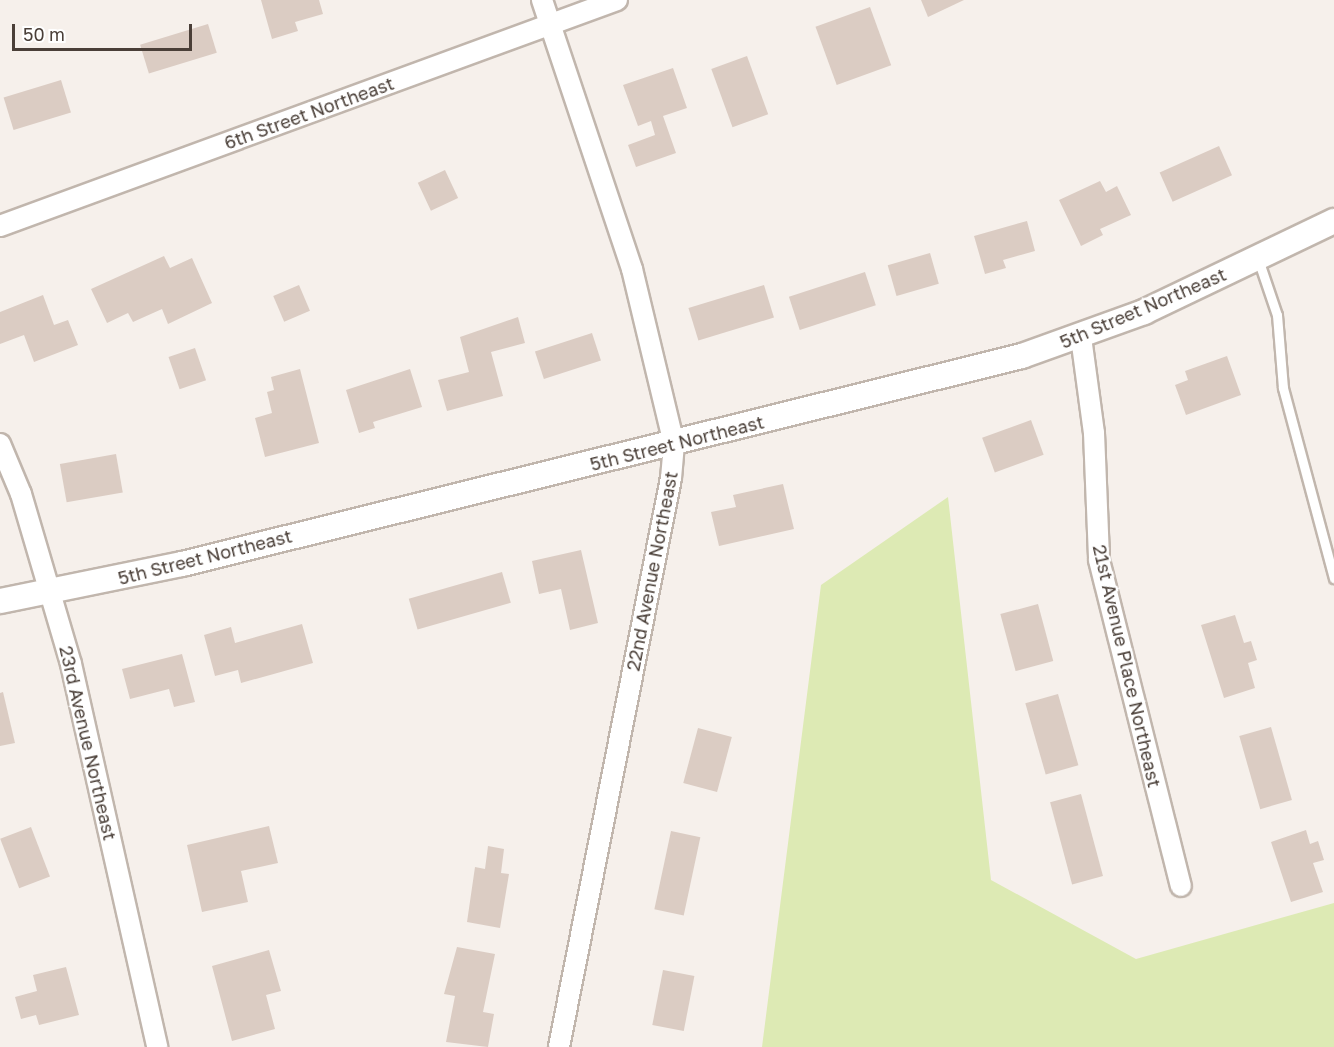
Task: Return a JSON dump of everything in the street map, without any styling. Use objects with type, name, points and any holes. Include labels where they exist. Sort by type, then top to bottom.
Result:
[{"type":"street","name":"22nd Avenue Northeast","points":[[542,0],[632,269],[674,444],[671,478],[559,1047]]},
{"type":"street","name":"6th Street Northeast","points":[[0,226],[617,0]]},
{"type":"street","name":"5th Street Northeast","points":[[0,601],[182,564],[973,370],[1081,337],[1258,259],[1334,221]]},
{"type":"street","name":"21st Avenue Place Northeast","points":[[1081,337],[1094,433],[1099,560],[1181,885]]},
{"type":"street","name":"23rd Avenue Northeast","points":[[0,444],[21,494],[85,719],[89,750],[157,1047]]},
{"type":"lane","points":[[1258,259],[1277,315],[1283,388],[1334,578]]},
{"type":"green space","points":[[948,497],[991,880],[1136,959],[1334,903],[1334,1047],[762,1047],[821,585]]},
{"type":"building","points":[[261,0],[319,0],[323,14],[295,22],[298,31],[272,39]]},
{"type":"building","points":[[921,0],[964,0],[928,17]]},
{"type":"building","points":[[870,7],[891,65],[837,85],[815,27]]},
{"type":"building","points":[[208,24],[217,53],[149,73],[140,45]]},
{"type":"building","points":[[747,56],[768,114],[732,127],[711,69]]},
{"type":"building","points":[[673,68],[687,108],[663,116],[676,153],[636,167],[628,145],[655,135],[651,121],[638,126],[623,85]]},
{"type":"building","points":[[61,80],[71,113],[14,130],[4,98]]},
{"type":"building","points":[[1219,146],[1232,175],[1173,202],[1160,172]]},
{"type":"building","points":[[445,170],[458,198],[431,211],[418,183]]},
{"type":"building","points":[[1100,181],[1106,192],[1117,186],[1131,215],[1100,229],[1103,235],[1081,246],[1059,200]]},
{"type":"building","points":[[1027,221],[1035,251],[1003,260],[1006,268],[985,274],[974,236]]},
{"type":"building","points":[[930,253],[939,284],[897,296],[888,265]]},
{"type":"building","points":[[164,256],[170,268],[192,258],[212,303],[168,324],[162,309],[133,322],[128,313],[107,323],[91,289]]},
{"type":"building","points":[[865,272],[876,305],[800,330],[789,297]]},
{"type":"building","points":[[299,285],[310,311],[284,322],[273,296]]},
{"type":"building","points":[[764,285],[774,318],[698,341],[688,308]]},
{"type":"building","points":[[43,295],[54,325],[68,320],[78,345],[34,362],[24,335],[0,344],[0,312]]},
{"type":"building","points":[[518,317],[525,343],[491,352],[503,396],[447,411],[438,380],[469,372],[460,337]]},
{"type":"building","points":[[592,333],[601,361],[544,379],[535,352]]},
{"type":"building","points":[[195,348],[206,380],[180,389],[169,357]]},
{"type":"building","points":[[1227,356],[1241,395],[1186,415],[1175,385],[1188,380],[1185,371]]},
{"type":"building","points":[[300,369],[319,443],[265,457],[255,418],[272,413],[267,392],[274,390],[271,377]]},
{"type":"building","points":[[410,369],[422,407],[373,422],[375,428],[359,433],[346,390]]},
{"type":"building","points":[[1031,420],[1044,455],[995,473],[982,438]]},
{"type":"building","points":[[116,454],[123,492],[67,502],[60,464]]},
{"type":"building","points":[[783,484],[794,529],[719,546],[711,512],[736,507],[733,495]]},
{"type":"building","points":[[581,550],[598,623],[570,630],[561,589],[539,594],[532,561]]},
{"type":"building","points":[[502,572],[511,603],[418,629],[409,599]]},
{"type":"building","points":[[1038,604],[1053,661],[1016,671],[1000,614]]},
{"type":"building","points":[[1235,615],[1244,643],[1251,641],[1257,660],[1248,663],[1255,688],[1224,698],[1201,625]]},
{"type":"building","points":[[302,624],[313,663],[241,683],[238,670],[215,676],[204,635],[231,627],[235,643]]},
{"type":"building","points":[[182,654],[195,702],[174,707],[169,689],[130,699],[122,669]]},
{"type":"building","points":[[3,692],[15,743],[0,746],[0,693]]},
{"type":"building","points":[[1058,694],[1078,765],[1046,775],[1025,703]]},
{"type":"building","points":[[1271,727],[1292,800],[1260,809],[1239,736]]},
{"type":"building","points":[[698,728],[732,737],[717,792],[683,783]]},
{"type":"building","points":[[1081,794],[1103,876],[1072,884],[1050,802]]},
{"type":"building","points":[[269,826],[278,863],[241,871],[248,902],[202,912],[187,845]]},
{"type":"building","points":[[31,827],[50,876],[19,888],[0,839]]},
{"type":"building","points":[[1306,830],[1310,844],[1318,841],[1324,860],[1313,863],[1323,892],[1291,902],[1271,842]]},
{"type":"building","points":[[671,831],[700,837],[684,915],[654,909]]},
{"type":"building","points":[[488,846],[504,849],[501,873],[509,874],[500,928],[467,922],[475,867],[485,869]]},
{"type":"building","points":[[457,947],[495,954],[483,1012],[494,1014],[488,1047],[446,1042],[455,996],[444,994]]},
{"type":"building","points":[[269,950],[281,991],[266,995],[275,1029],[232,1041],[212,966]]},
{"type":"building","points":[[66,967],[79,1015],[39,1025],[36,1015],[21,1019],[15,997],[37,991],[33,975]]},
{"type":"building","points":[[663,970],[694,976],[684,1031],[652,1025]]}]
